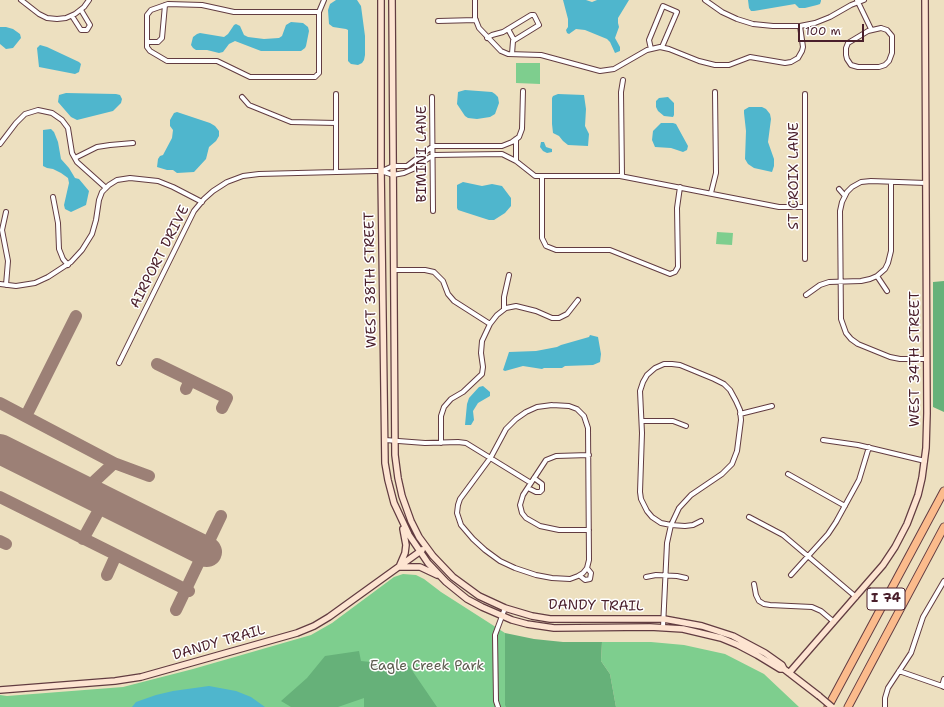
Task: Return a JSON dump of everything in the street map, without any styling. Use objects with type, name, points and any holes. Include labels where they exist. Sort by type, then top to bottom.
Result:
[{"type":"highway","name":"I 74","points":[[828,707],[944,491]]},
{"type":"highway","name":"I 74","points":[[848,707],[944,527]]},
{"type":"main road","name":"WEST 38TH STREET","points":[[381,0],[385,464],[398,514],[420,552]]},
{"type":"main road","name":"WEST 38TH STREET","points":[[392,0],[395,440],[397,470],[402,496],[412,524],[426,547]]},
{"type":"main road","name":"WEST 34TH STREET","points":[[786,671],[834,622],[883,565],[904,530],[918,495],[925,461],[927,436],[925,0]]},
{"type":"main road","points":[[398,514],[406,545],[405,553],[399,567],[420,567],[441,577]]},
{"type":"main road","name":"DANDY TRAIL","points":[[0,690],[115,681],[140,677],[289,636],[307,629],[329,617],[426,547],[443,568],[462,584],[487,600],[504,608],[532,616],[550,619],[664,619],[694,624],[733,636],[765,653],[782,665],[786,671]]},
{"type":"main road","name":"DANDY TRAIL","points":[[420,552],[441,577],[467,598],[482,608],[502,616],[527,624],[554,628],[664,627],[683,629],[725,640],[748,649],[780,669],[786,671],[832,707]]},
{"type":"street","points":[[21,0],[47,18],[59,19],[72,16],[81,10],[89,0]]},
{"type":"street","points":[[318,12],[234,12],[202,5],[174,3],[164,5],[151,10],[147,15],[147,47],[150,51],[167,61],[217,61],[252,78],[313,77],[319,73],[318,12],[324,0]]},
{"type":"street","points":[[475,0],[476,20],[480,31],[500,51],[512,54],[541,55],[604,72],[614,69],[651,48],[662,47],[699,61],[715,65],[729,65],[750,57],[789,63],[797,60],[802,52],[803,47],[800,26]]},
{"type":"street","points":[[705,0],[728,15],[749,23],[766,26],[800,26],[810,24],[824,20],[857,1],[864,0]]},
{"type":"street","points":[[857,1],[871,29]]},
{"type":"street","points":[[147,42],[158,42],[161,40],[164,5]]},
{"type":"street","points":[[651,48],[649,40],[663,6],[678,12],[662,47]]},
{"type":"street","points":[[72,16],[81,29],[84,31],[87,30],[90,25],[81,10]]},
{"type":"street","points":[[487,38],[501,33],[532,14],[534,15],[539,23],[538,26],[514,40],[512,43],[512,54]]},
{"type":"street","points":[[438,21],[476,20]]},
{"type":"street","points":[[880,28],[888,30],[891,34],[891,57],[886,64],[881,66],[854,66],[849,62],[846,55],[847,46],[850,41],[871,29],[880,28]]},
{"type":"street","points":[[508,29],[514,40]]},
{"type":"street","points":[[622,176],[621,92],[624,80]]},
{"type":"street","points":[[382,171],[393,166],[407,166],[433,146],[502,146],[516,139],[519,137],[523,127],[523,91]]},
{"type":"street","points":[[711,193],[716,173],[715,92]]},
{"type":"street","points":[[336,94],[336,172]]},
{"type":"street","name":"ST CROIX LANE","points":[[805,94],[805,259]]},
{"type":"street","points":[[242,97],[249,105],[290,122],[336,123]]},
{"type":"street","name":"BIMINI LANE","points":[[432,97],[433,211]]},
{"type":"street","points":[[0,144],[23,116],[34,111],[46,111],[58,116],[66,125],[70,134],[71,146],[75,158],[81,166],[106,188]]},
{"type":"street","points":[[516,139],[516,161]]},
{"type":"street","points":[[75,158],[97,147],[132,143]]},
{"type":"street","points":[[502,146],[502,154]]},
{"type":"street","points":[[382,171],[393,175],[404,174],[433,155],[502,154],[516,161],[535,176],[622,176],[779,207],[805,207]]},
{"type":"street","name":"AIRPORT DRIVE","points":[[119,363],[190,218],[209,194],[224,184],[246,176],[259,174],[382,171]]},
{"type":"street","points":[[542,176],[542,236],[546,246],[554,250],[610,250],[668,274],[674,272],[678,267],[677,208],[680,187]]},
{"type":"street","points":[[0,284],[21,286],[35,283],[68,265],[80,253],[90,238],[96,220],[99,200],[106,188],[123,178],[154,180],[173,186],[202,202]]},
{"type":"street","points":[[926,183],[863,182],[852,187],[844,196],[841,208],[841,281],[842,321],[845,331],[851,339],[860,345],[893,358],[927,359]]},
{"type":"street","points":[[806,295],[823,284],[841,281],[863,281],[877,276],[887,265],[892,251],[891,182]]},
{"type":"street","points":[[839,189],[844,196]]},
{"type":"street","points":[[53,197],[58,223],[59,249],[63,260],[68,265]]},
{"type":"street","points":[[6,212],[2,230],[8,261],[6,285]]},
{"type":"street","points":[[394,270],[425,270],[434,272],[443,281],[448,294],[454,300],[490,324]]},
{"type":"street","points":[[504,309],[504,297],[508,274]]},
{"type":"street","points":[[877,276],[887,291]]},
{"type":"street","points":[[441,443],[441,416],[444,407],[451,399],[463,392],[482,374],[482,341],[490,324],[504,309],[512,306],[521,307],[557,319],[567,314],[578,300]]},
{"type":"street","points":[[664,627],[667,543],[671,525],[679,508],[691,495],[722,474],[732,464],[737,450],[741,425],[740,414],[735,397],[724,384],[676,364],[658,366],[644,378],[640,391],[642,421],[641,499],[645,508],[652,517],[661,523],[671,525],[687,526],[701,521]]},
{"type":"street","points":[[563,405],[572,407],[580,412],[584,416],[588,426],[588,455],[590,560],[580,576],[568,579],[540,576],[515,568],[497,558],[476,542],[462,527],[458,518],[458,505],[460,499],[490,457],[506,429],[526,412],[543,406],[563,405]]},
{"type":"street","points":[[740,414],[772,406]]},
{"type":"street","points":[[642,421],[673,421],[686,426]]},
{"type":"street","points":[[385,440],[425,443],[466,443],[531,483]]},
{"type":"street","points":[[824,440],[869,447],[925,461]]},
{"type":"street","points":[[791,575],[828,534],[861,477],[869,447]]},
{"type":"street","points":[[588,455],[556,456],[550,458],[544,463],[523,495],[520,505],[522,513],[528,520],[540,526],[554,529],[589,530]]},
{"type":"street","points":[[788,474],[845,506]]},
{"type":"street","points":[[528,488],[536,492],[543,488],[542,484],[534,478]]},
{"type":"street","points":[[749,517],[783,535],[856,597]]},
{"type":"street","points":[[580,576],[585,580],[590,579],[592,573],[585,570]]},
{"type":"street","points":[[646,577],[654,575],[679,576],[686,578]]},
{"type":"street","points":[[885,707],[885,698],[888,688],[911,653],[919,624],[924,613],[944,581]]},
{"type":"street","points":[[754,584],[756,595],[764,604],[812,607],[821,611],[834,622]]},
{"type":"street","points":[[498,707],[496,701],[496,635],[504,608]]},
{"type":"street","points":[[899,671],[943,686],[944,679]]},
{"type":"green space","points":[[516,63],[540,63],[540,84],[516,83]]},
{"type":"green space","points":[[717,232],[733,233],[732,245],[716,244]]},
{"type":"green space","points":[[944,281],[944,412],[933,407],[933,282]]},
{"type":"green space","name":"Eagle Creek Park","points":[[403,574],[416,575],[424,579],[441,592],[505,633],[505,705],[557,707],[0,707],[0,695],[7,696],[123,687],[193,669],[311,635],[332,623],[394,577]]},
{"type":"green space","points":[[505,633],[534,639],[563,642],[602,642],[601,661],[610,674],[616,707],[506,707]]},
{"type":"green space","points":[[602,642],[651,642],[684,645],[725,654],[764,674],[799,707],[616,707],[610,674],[601,661]]},
{"type":"green space","points":[[359,651],[361,661],[409,666],[437,707],[364,707],[364,698],[338,707],[291,707],[281,701],[307,678],[325,656]]},
{"type":"water","points":[[336,0],[357,0],[361,6],[365,36],[365,55],[362,63],[358,65],[351,64],[348,61],[348,30],[333,27],[329,24],[328,10],[330,4]]},
{"type":"water","points":[[563,0],[586,0],[592,2],[597,0],[629,0],[618,18],[619,27],[615,38],[620,47],[620,51],[615,53],[607,39],[585,30],[576,29],[569,34],[567,33],[566,30],[568,27],[568,19]]},
{"type":"water","points":[[748,0],[821,1],[820,4],[805,8],[799,8],[795,4],[751,11]]},
{"type":"water","points":[[291,22],[303,23],[308,27],[309,31],[306,46],[301,51],[261,51],[235,41],[229,44],[223,52],[219,53],[207,50],[196,50],[191,45],[193,37],[197,34],[200,33],[224,37],[236,24],[240,26],[244,35],[248,37],[264,39],[279,38],[282,36],[286,25]]},
{"type":"water","points":[[0,27],[13,29],[20,34],[21,38],[13,48],[6,49],[0,44]]},
{"type":"water","points":[[40,45],[79,62],[81,64],[79,72],[75,74],[39,67],[37,48]]},
{"type":"water","points":[[465,90],[492,92],[495,94],[498,97],[499,103],[495,114],[490,117],[477,119],[468,118],[465,116],[457,104],[458,92]]},
{"type":"water","points":[[66,93],[116,94],[120,95],[122,99],[121,103],[113,111],[77,120],[71,117],[58,102],[59,95]]},
{"type":"water","points":[[558,94],[584,95],[586,109],[585,126],[589,134],[588,146],[568,145],[559,136],[553,133],[552,98]]},
{"type":"water","points":[[668,97],[674,103],[673,117],[664,116],[656,107],[656,101],[659,98]]},
{"type":"water","points":[[749,107],[762,107],[770,114],[771,119],[768,142],[774,159],[772,172],[754,168],[748,164],[745,159],[746,131],[744,110]]},
{"type":"water","points":[[177,112],[210,123],[219,131],[219,136],[216,141],[209,147],[206,159],[194,172],[177,173],[173,170],[157,167],[158,159],[163,155],[172,138],[173,130],[170,126],[170,120],[174,113]]},
{"type":"water","points":[[661,123],[676,124],[688,146],[687,150],[683,152],[671,148],[655,147],[652,140],[653,131]]},
{"type":"water","points":[[51,129],[54,132],[58,142],[61,159],[75,178],[79,179],[89,191],[86,205],[71,212],[65,209],[64,205],[69,183],[68,178],[53,169],[43,166],[43,130]]},
{"type":"water","points":[[541,142],[544,142],[546,147],[552,149],[552,152],[547,153],[543,151],[540,147]]},
{"type":"water","points":[[463,182],[482,186],[492,184],[502,186],[511,198],[511,206],[505,213],[494,220],[489,220],[458,210],[457,185]]},
{"type":"water","points":[[590,335],[598,337],[601,354],[600,362],[593,365],[542,369],[523,366],[505,371],[503,370],[509,352],[536,351],[557,347],[589,337]]},
{"type":"water","points":[[483,386],[490,392],[490,396],[478,403],[473,411],[474,420],[471,425],[465,425],[469,398],[479,387]]},
{"type":"water","points":[[209,686],[236,691],[251,697],[265,707],[132,707],[136,702],[156,695]]},
{"type":"taxiway","points":[[26,416],[76,316]]},
{"type":"taxiway","points":[[157,364],[190,380],[186,389]]},
{"type":"taxiway","points":[[190,380],[227,398],[222,408]]},
{"type":"taxiway","points":[[0,403],[114,463],[149,476]]},
{"type":"taxiway","points":[[84,491],[114,463]]},
{"type":"taxiway","points":[[91,494],[97,501],[99,510]]},
{"type":"taxiway","points":[[0,497],[189,591]]},
{"type":"taxiway","points":[[83,539],[99,510],[105,506],[115,506]]},
{"type":"taxiway","points":[[176,610],[221,516]]},
{"type":"taxiway","points":[[0,541],[6,544]]},
{"type":"taxiway","points":[[107,575],[116,555]]},
{"type":"runway","points":[[0,449],[207,552]]}]
